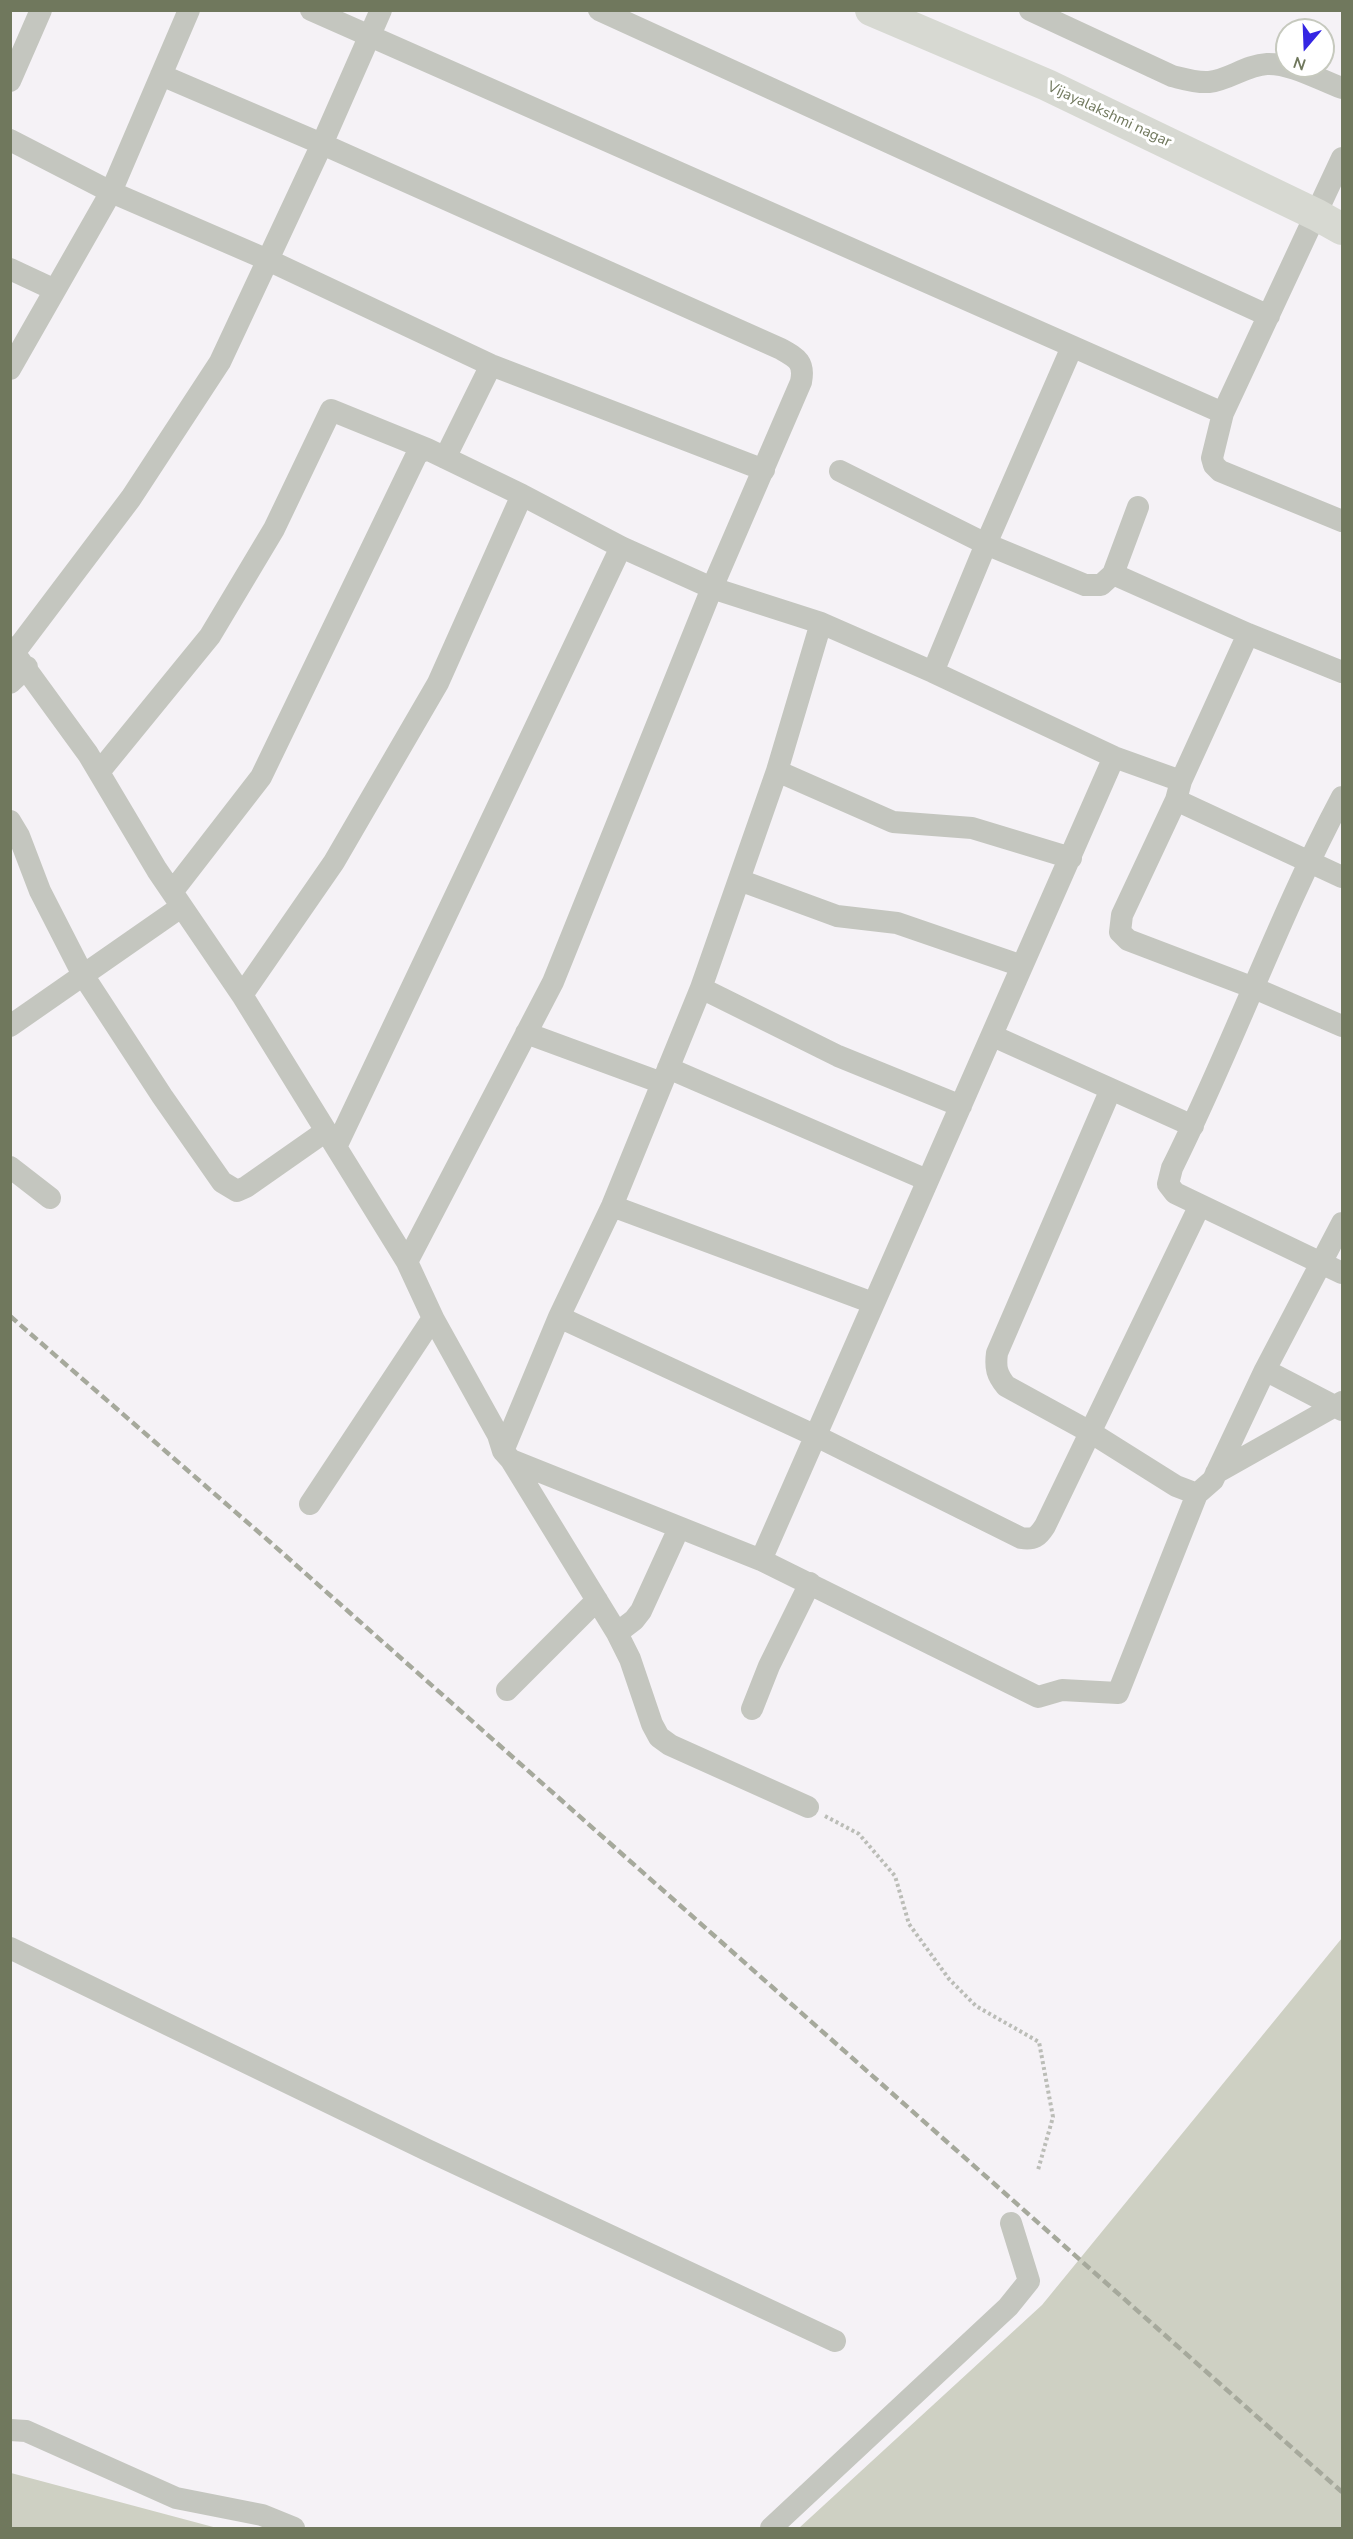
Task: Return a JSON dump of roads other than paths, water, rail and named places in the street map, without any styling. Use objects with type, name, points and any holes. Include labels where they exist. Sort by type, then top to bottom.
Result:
[{"type":"street","points":[[10,81],[41,10]]},
{"type":"street","points":[[10,369],[111,192],[189,10]]},
{"type":"street","points":[[311,10],[1223,413]]},
{"type":"street","points":[[10,683],[17,655],[132,498],[220,362],[322,144],[381,10]]},
{"type":"street","points":[[599,10],[1269,316]]},
{"type":"street","name":"Vijayalakshmi nagar","points":[[872,10],[1047,86],[1330,222]]},
{"type":"street","points":[[1030,10],[1070,19],[1172,76],[1211,82],[1254,66],[1269,64],[1284,66],[1342,88]]},
{"type":"street","points":[[161,75],[322,144],[793,356],[800,362],[803,371],[801,382],[712,588],[553,982],[407,1262]]},
{"type":"street","points":[[10,140],[111,192],[268,260],[491,365],[764,470]]},
{"type":"street","points":[[1342,158],[1330,222],[1269,316],[1223,413],[1213,451],[1214,465],[1220,471],[1342,521]]},
{"type":"street","points":[[10,269],[55,290]]},
{"type":"street","points":[[933,672],[1072,347]]},
{"type":"street","points":[[436,453],[491,365]]},
{"type":"street","points":[[99,772],[210,636],[274,529],[331,410],[436,453],[621,547],[712,588],[821,623],[933,672],[1114,757],[1342,878]]},
{"type":"street","points":[[10,1026],[83,975],[176,900],[261,777],[417,454],[436,453]]},
{"type":"street","points":[[840,471],[986,544],[1085,585],[1101,585],[1113,574],[1138,507]]},
{"type":"street","points":[[242,995],[334,862],[438,683],[522,495]]},
{"type":"street","points":[[10,821],[19,836],[40,891],[83,975],[222,1182],[237,1191],[246,1188],[331,1139],[621,547]]},
{"type":"street","points":[[1113,574],[1342,672]]},
{"type":"street","points":[[507,1456],[559,1317],[612,1206],[701,988],[777,771],[821,623]]},
{"type":"street","points":[[1248,633],[1122,915],[1119,932],[1128,940],[1254,988],[1342,1026]]},
{"type":"street","points":[[17,655],[99,772],[176,900],[242,995],[407,1262],[433,1318],[520,1479],[617,1633],[630,1659],[652,1724],[659,1737],[670,1745],[808,1807]]},
{"type":"street","points":[[761,1560],[1114,757]]},
{"type":"street","points":[[777,771],[893,822],[972,828],[1071,858]]},
{"type":"street","points":[[1342,797],[1309,860],[1193,1126],[1172,1168],[1168,1184],[1175,1193],[1342,1273]]},
{"type":"street","points":[[739,880],[837,916],[897,923],[1022,966]]},
{"type":"street","points":[[701,988],[838,1056],[961,1106]]},
{"type":"street","points":[[526,1033],[665,1076],[927,1180]]},
{"type":"street","points":[[993,1036],[1193,1126]]},
{"type":"street","points":[[1111,1089],[996,1353],[995,1367],[1006,1386],[1090,1432],[1176,1486],[1197,1494]]},
{"type":"street","points":[[10,1167],[50,1198]]},
{"type":"street","points":[[559,1317],[816,1436],[1021,1538],[1031,1539],[1039,1535],[1045,1526],[1200,1204]]},
{"type":"street","points":[[612,1206],[873,1303]]},
{"type":"street","points":[[507,1456],[761,1560],[1038,1697],[1062,1689],[1118,1693],[1197,1494],[1213,1480],[1265,1370],[1342,1223]]},
{"type":"street","points":[[310,1504],[433,1318]]},
{"type":"street","points":[[1265,1370],[1341,1407]]},
{"type":"street","points":[[1216,1473],[1341,1407]]},
{"type":"street","points":[[617,1633],[634,1620],[641,1611],[679,1528]]},
{"type":"street","points":[[752,1709],[769,1666],[810,1583]]},
{"type":"street","points":[[507,1690],[597,1600]]},
{"type":"street","points":[[10,1948],[427,2150],[835,2341]]},
{"type":"street","points":[[771,2529],[1008,2307],[1029,2281],[1011,2223]]},
{"type":"street","points":[[10,2430],[26,2431],[176,2498],[262,2515],[294,2529]]},
{"type":"railway","points":[[10,1316],[270,1542],[1342,2492]]}]
